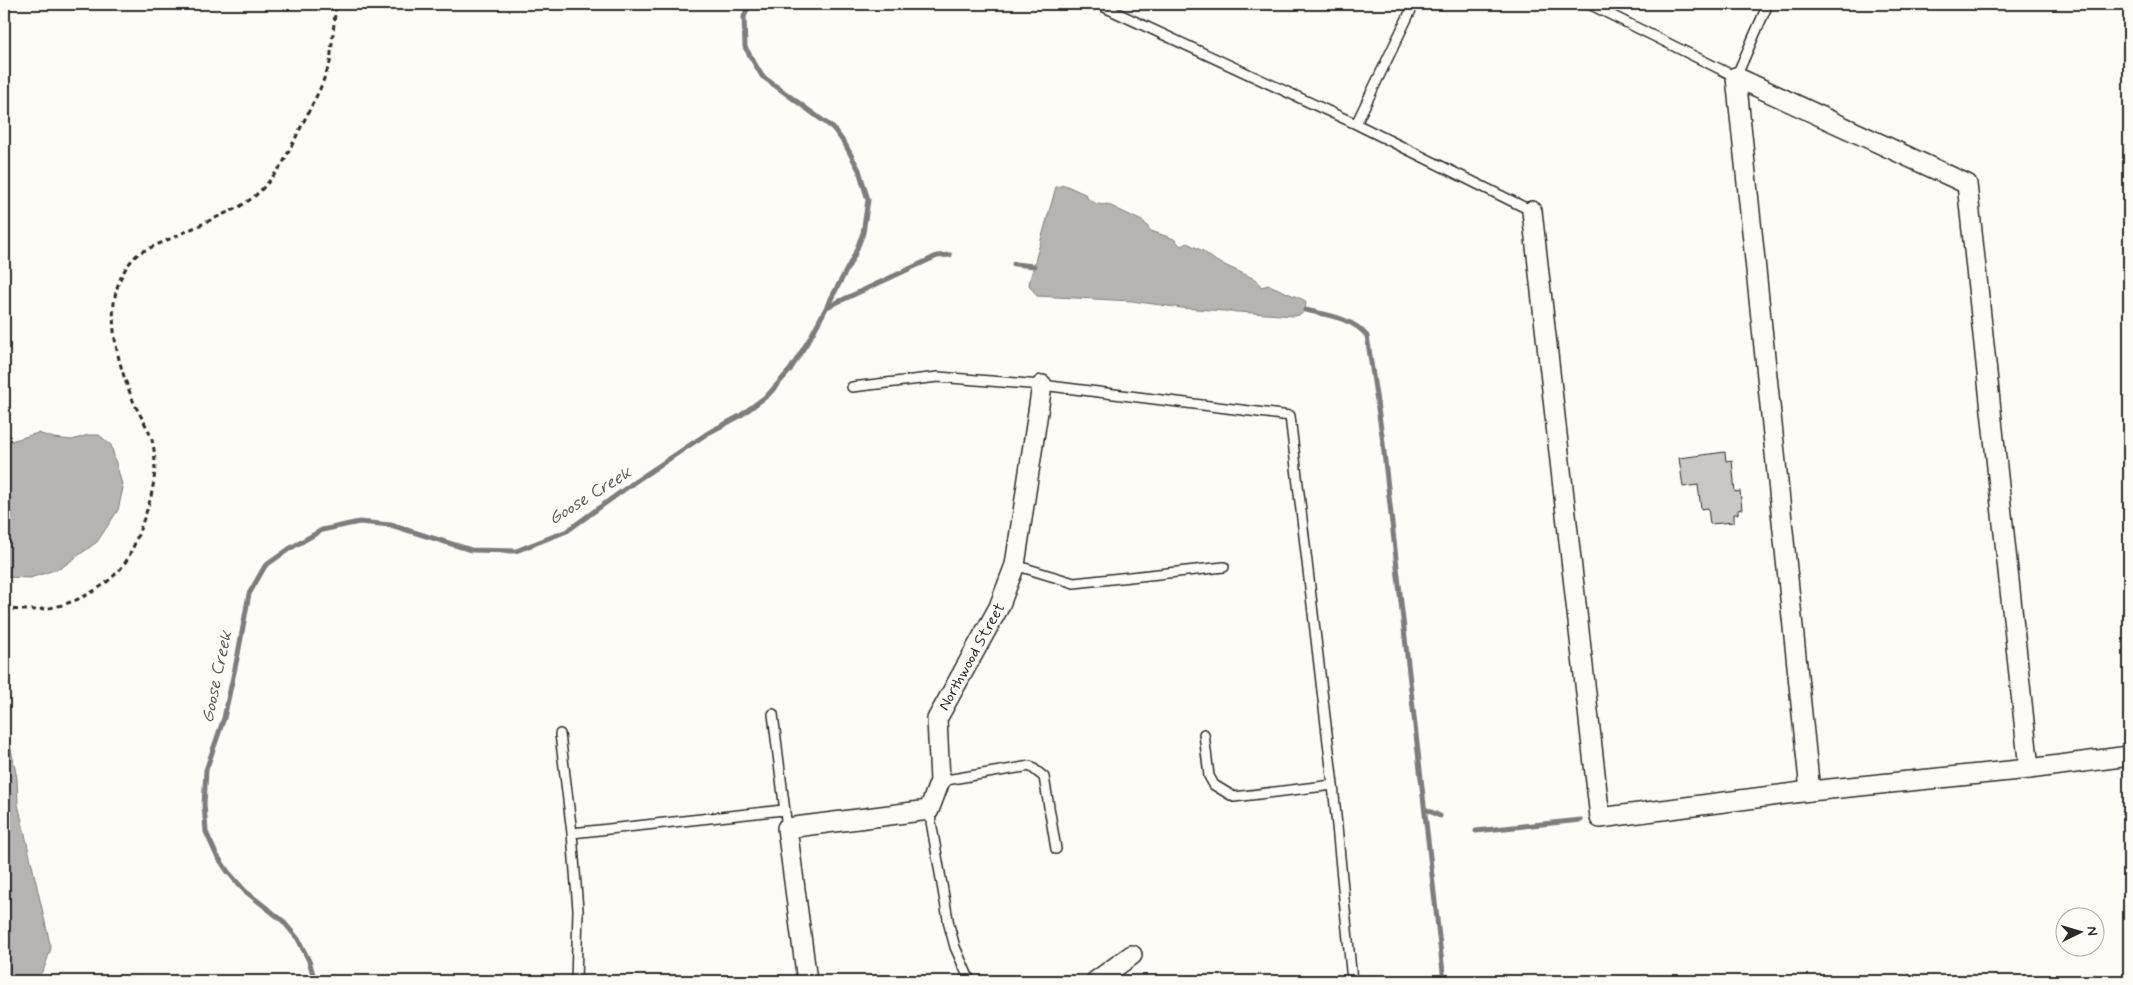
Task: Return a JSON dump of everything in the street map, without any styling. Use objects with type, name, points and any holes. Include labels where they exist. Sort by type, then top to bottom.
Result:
[{"type":"street","points":[[1736,76],[1967,184],[2030,769]]},
{"type":"street","points":[[1736,76],[1810,792]]},
{"type":"street","points":[[1532,211],[1600,818],[2129,756]]},
{"type":"street","name":"Northwood Street","points":[[929,810],[940,781],[937,719],[999,607],[1015,565],[1042,385]]},
{"type":"street","points":[[807,981],[785,819],[929,810]]},
{"type":"street","points":[[1096,981],[1132,955]]},
{"type":"lane","points":[[1356,124],[1414,4]]},
{"type":"lane","points":[[1589,4],[1736,76],[1768,4]]},
{"type":"lane","points":[[1104,7],[1356,124],[1532,211]]},
{"type":"lane","points":[[852,387],[938,377],[1042,385],[1290,416],[1333,785],[1352,981]]},
{"type":"lane","points":[[1015,565],[1074,583],[1224,567]]},
{"type":"lane","points":[[572,833],[785,819],[773,714]]},
{"type":"lane","points":[[560,734],[572,833],[578,910],[576,981]]},
{"type":"lane","points":[[1204,734],[1209,776],[1214,785],[1234,797],[1333,785]]},
{"type":"lane","points":[[940,781],[1030,766],[1044,777],[1056,849]]},
{"type":"lane","points":[[929,810],[949,925],[955,946],[970,981]]},
{"type":"path","points":[[4,608],[27,611],[67,604],[95,591],[110,580],[122,568],[132,551],[146,513],[153,488],[156,467],[154,448],[148,431],[132,400],[123,374],[116,342],[112,317],[115,294],[122,275],[130,261],[139,253],[239,207],[254,197],[282,165],[320,89],[330,63],[336,4]]},
{"type":"shaded area","points":[[1065,185],[1087,195],[1087,198],[1094,203],[1107,204],[1144,222],[1151,231],[1174,239],[1181,246],[1187,243],[1203,251],[1216,261],[1257,280],[1261,287],[1269,285],[1304,300],[1306,303],[1304,311],[1300,315],[1294,316],[1182,308],[1132,301],[1037,296],[1029,285],[1030,279],[1056,187]]},
{"type":"shaded area","points":[[38,433],[54,438],[72,440],[88,435],[99,435],[111,445],[123,488],[118,510],[97,542],[61,568],[30,578],[4,577],[4,443]]},
{"type":"shaded area","points":[[4,733],[11,749],[17,778],[18,804],[51,948],[44,969],[35,981],[4,981]]},
{"type":"building","points":[[1725,452],[1726,461],[1732,460],[1735,492],[1740,491],[1742,509],[1738,510],[1738,514],[1734,514],[1734,522],[1710,524],[1708,508],[1701,509],[1698,485],[1683,487],[1679,458]]},
{"type":"waterway","name":"Goose Creek","points":[[315,981],[309,961],[298,939],[282,920],[245,891],[228,872],[216,854],[206,832],[204,804],[206,770],[224,718],[249,594],[265,566],[289,549],[322,530],[359,522],[391,525],[471,550],[516,551],[567,531],[636,481],[708,433],[740,416],[768,395],[790,370],[810,338],[854,256],[863,233],[868,200],[859,170],[845,144],[833,128],[762,76],[745,47],[744,17],[749,4]]},
{"type":"waterway","points":[[827,307],[937,256],[950,255]]},
{"type":"waterway","points":[[1014,264],[1034,266]]},
{"type":"waterway","points":[[1305,310],[1347,321],[1367,336],[1382,435],[1444,981]]},
{"type":"waterway","points":[[1425,809],[1440,816]]},
{"type":"waterway","points":[[1476,831],[1581,820]]}]
